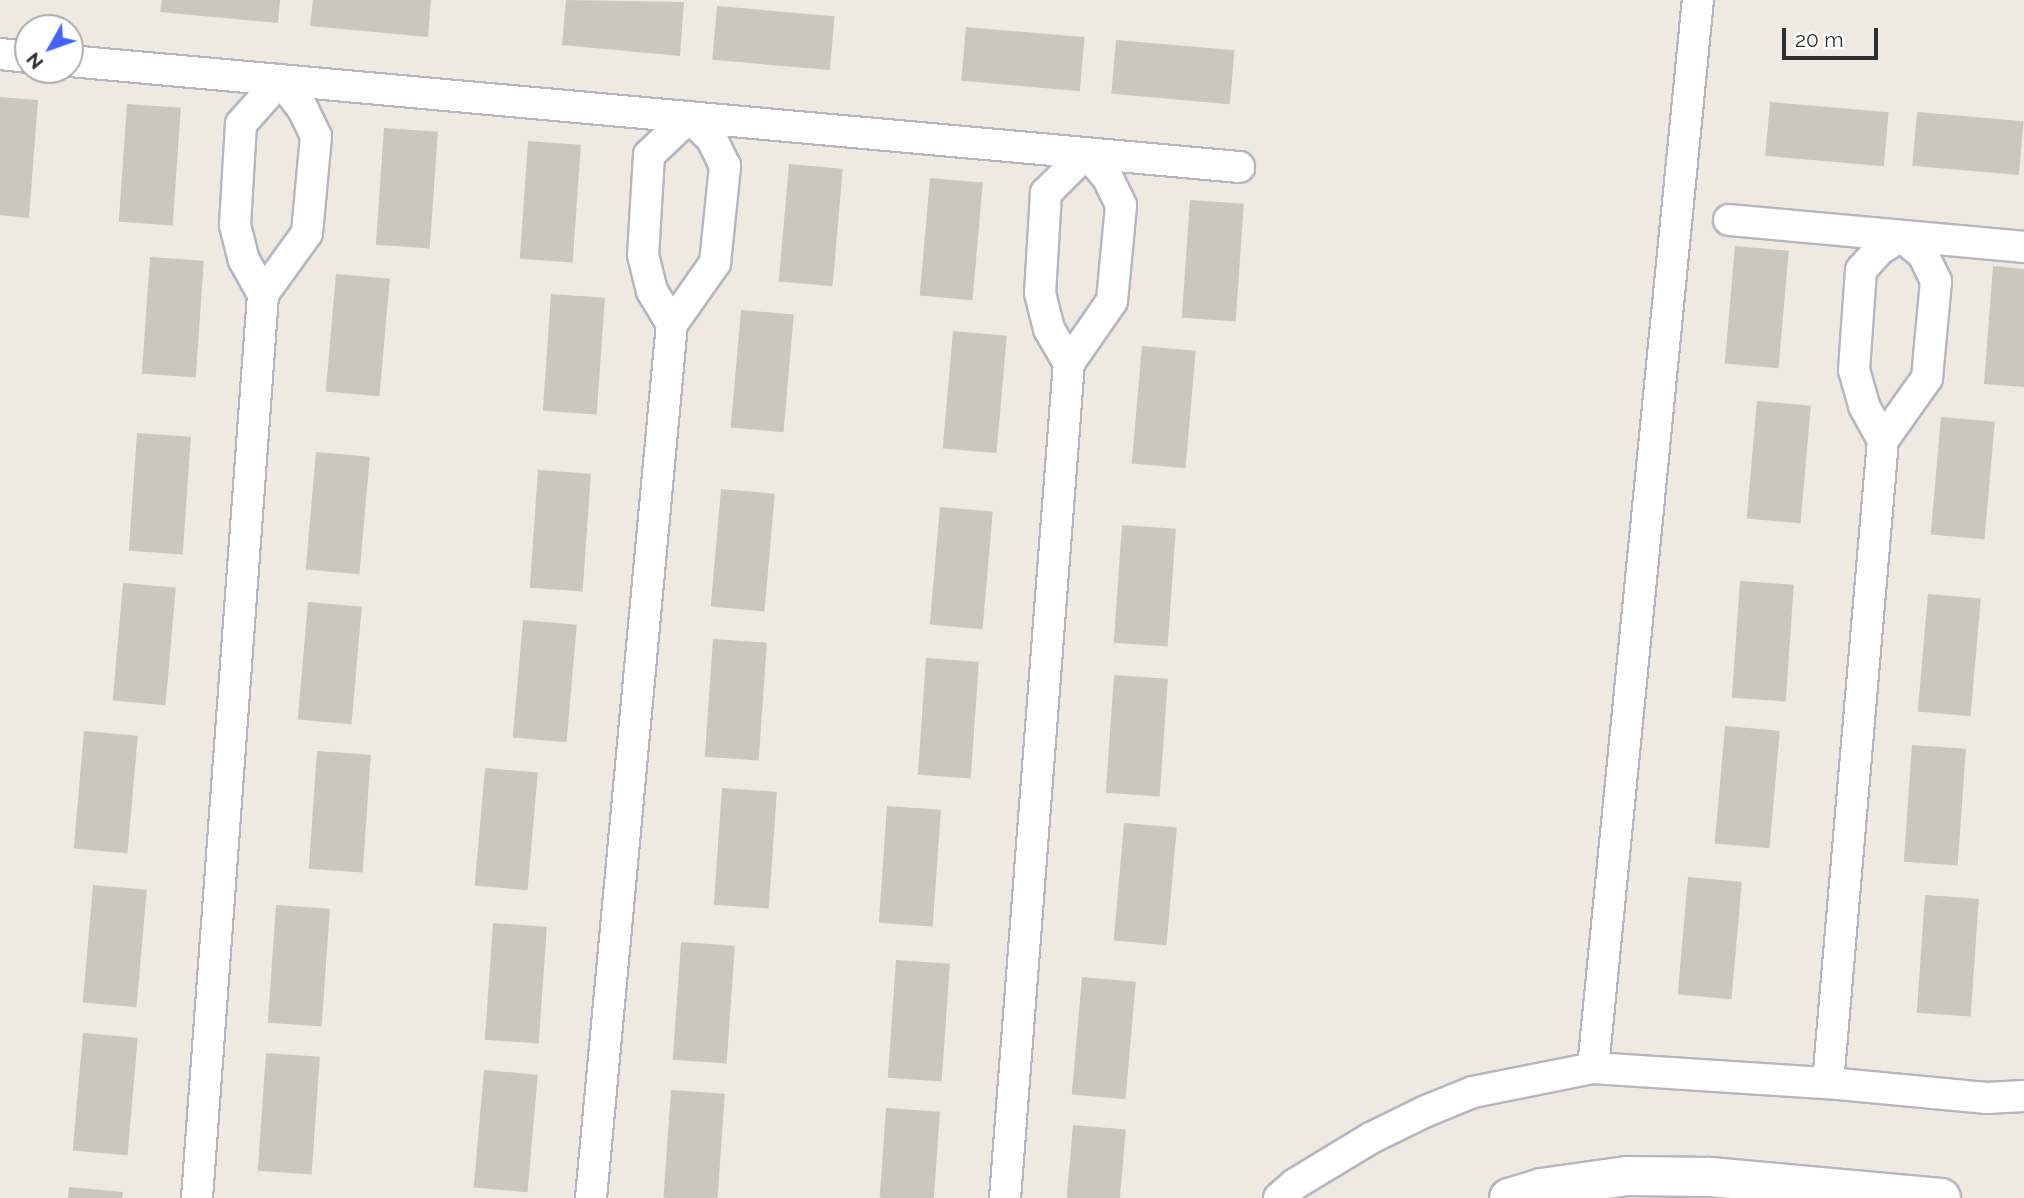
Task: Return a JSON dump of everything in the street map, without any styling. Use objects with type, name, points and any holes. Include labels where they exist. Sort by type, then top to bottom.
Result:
[{"type":"main road","points":[[1509,1198],[1541,1188],[1628,1176],[1710,1177],[1941,1198]]},
{"type":"street","points":[[1593,1068],[1698,0]]},
{"type":"street","points":[[84,62],[1239,167]]},
{"type":"street","points":[[197,1198],[263,294],[307,233],[316,136],[303,109],[280,80]]},
{"type":"street","points":[[263,294],[244,260],[235,225],[241,124],[280,80]]},
{"type":"street","points":[[591,1198],[672,324],[715,263],[724,166],[712,139],[690,117]]},
{"type":"street","points":[[672,324],[652,291],[643,255],[649,155],[690,117]]},
{"type":"street","points":[[1005,1198],[1069,363],[1112,301],[1121,205],[1108,178],[1086,153]]},
{"type":"street","points":[[1069,363],[1049,329],[1040,293],[1046,193],[1086,153]]},
{"type":"street","points":[[1729,220],[2024,247]]},
{"type":"street","points":[[1828,1083],[1883,440],[1927,378],[1936,281],[1923,254],[1901,236]]},
{"type":"street","points":[[1883,440],[1864,406],[1854,370],[1861,270],[1880,249],[1901,236]]},
{"type":"street","points":[[1279,1198],[1295,1184],[1371,1138],[1424,1112],[1473,1093],[1593,1068],[1828,1083],[1987,1098],[2024,1096]]},
{"type":"building","points":[[162,0],[280,0],[278,23],[160,12]]},
{"type":"building","points":[[313,0],[431,0],[428,37],[310,26]]},
{"type":"building","points":[[566,0],[684,2],[680,56],[562,45]]},
{"type":"building","points":[[717,6],[835,16],[830,70],[712,60]]},
{"type":"building","points":[[966,27],[1085,37],[1080,91],[961,81]]},
{"type":"building","points":[[1116,40],[1235,50],[1230,104],[1111,94]]},
{"type":"building","points":[[0,97],[38,100],[29,218],[0,215]]},
{"type":"building","points":[[1770,102],[1889,112],[1884,166],[1765,156]]},
{"type":"building","points":[[127,104],[181,108],[173,225],[119,222]]},
{"type":"building","points":[[1917,112],[2024,121],[2019,175],[1912,166]]},
{"type":"building","points":[[384,128],[438,132],[430,248],[376,245]]},
{"type":"building","points":[[528,141],[581,145],[573,262],[520,259]]},
{"type":"building","points":[[789,164],[843,169],[833,286],[779,282]]},
{"type":"building","points":[[930,178],[983,183],[973,300],[920,296]]},
{"type":"building","points":[[1190,200],[1244,204],[1236,321],[1182,318]]},
{"type":"building","points":[[1735,246],[1789,251],[1779,368],[1725,364]]},
{"type":"building","points":[[150,257],[204,261],[196,377],[142,374]]},
{"type":"building","points":[[1993,266],[2024,269],[2024,387],[1984,384]]},
{"type":"building","points":[[336,274],[390,279],[380,396],[326,392]]},
{"type":"building","points":[[551,294],[605,298],[597,414],[543,411]]},
{"type":"building","points":[[741,310],[794,315],[784,432],[731,428]]},
{"type":"building","points":[[953,331],[1007,336],[997,453],[943,449]]},
{"type":"building","points":[[1142,346],[1196,351],[1186,468],[1132,464]]},
{"type":"building","points":[[1757,401],[1811,406],[1801,523],[1747,519]]},
{"type":"building","points":[[1941,417],[1995,422],[1985,539],[1931,535]]},
{"type":"building","points":[[137,433],[191,437],[183,554],[129,551]]},
{"type":"building","points":[[316,452],[370,457],[360,574],[306,570]]},
{"type":"building","points":[[538,470],[591,474],[583,591],[530,588]]},
{"type":"building","points":[[721,489],[775,494],[765,611],[711,607]]},
{"type":"building","points":[[940,507],[993,512],[983,629],[930,625]]},
{"type":"building","points":[[1122,525],[1176,529],[1168,646],[1114,643]]},
{"type":"building","points":[[1740,581],[1794,585],[1786,701],[1732,698]]},
{"type":"building","points":[[123,583],[176,588],[166,705],[113,701]]},
{"type":"building","points":[[1928,594],[1981,599],[1971,716],[1918,712]]},
{"type":"building","points":[[308,602],[362,607],[352,724],[298,720]]},
{"type":"building","points":[[523,620],[577,625],[567,742],[513,738]]},
{"type":"building","points":[[713,639],[767,643],[759,760],[705,757]]},
{"type":"building","points":[[926,658],[979,662],[971,778],[918,775]]},
{"type":"building","points":[[1114,675],[1168,679],[1160,796],[1106,793]]},
{"type":"building","points":[[1725,726],[1780,731],[1770,848],[1715,844]]},
{"type":"building","points":[[84,731],[138,736],[128,853],[74,849]]},
{"type":"building","points":[[1912,745],[1966,749],[1958,865],[1904,862]]},
{"type":"building","points":[[317,751],[371,755],[363,872],[309,869]]},
{"type":"building","points":[[485,768],[538,773],[528,890],[475,886]]},
{"type":"building","points":[[722,788],[777,792],[769,909],[714,905]]},
{"type":"building","points":[[887,806],[941,810],[933,926],[879,923]]},
{"type":"building","points":[[1124,823],[1177,828],[1167,945],[1114,941]]},
{"type":"building","points":[[1688,877],[1742,882],[1732,999],[1678,995]]},
{"type":"building","points":[[93,885],[147,890],[137,1007],[83,1003]]},
{"type":"building","points":[[1925,895],[1979,899],[1971,1016],[1917,1013]]},
{"type":"building","points":[[276,905],[330,909],[322,1026],[268,1023]]},
{"type":"building","points":[[493,923],[547,927],[539,1043],[485,1040]]},
{"type":"building","points":[[681,942],[735,946],[727,1063],[673,1060]]},
{"type":"building","points":[[896,960],[950,964],[942,1081],[888,1078]]},
{"type":"building","points":[[1082,977],[1136,982],[1126,1099],[1072,1095]]},
{"type":"building","points":[[83,1033],[138,1038],[128,1155],[73,1151]]},
{"type":"building","points":[[266,1053],[320,1057],[312,1174],[258,1171]]},
{"type":"building","points":[[484,1070],[538,1075],[528,1192],[474,1188]]},
{"type":"building","points":[[671,1090],[725,1094],[718,1198],[663,1198]]},
{"type":"building","points":[[886,1108],[940,1112],[934,1198],[880,1198]]},
{"type":"building","points":[[1073,1125],[1126,1130],[1120,1198],[1067,1198]]},
{"type":"building","points":[[69,1187],[123,1192],[122,1198],[68,1198]]}]
